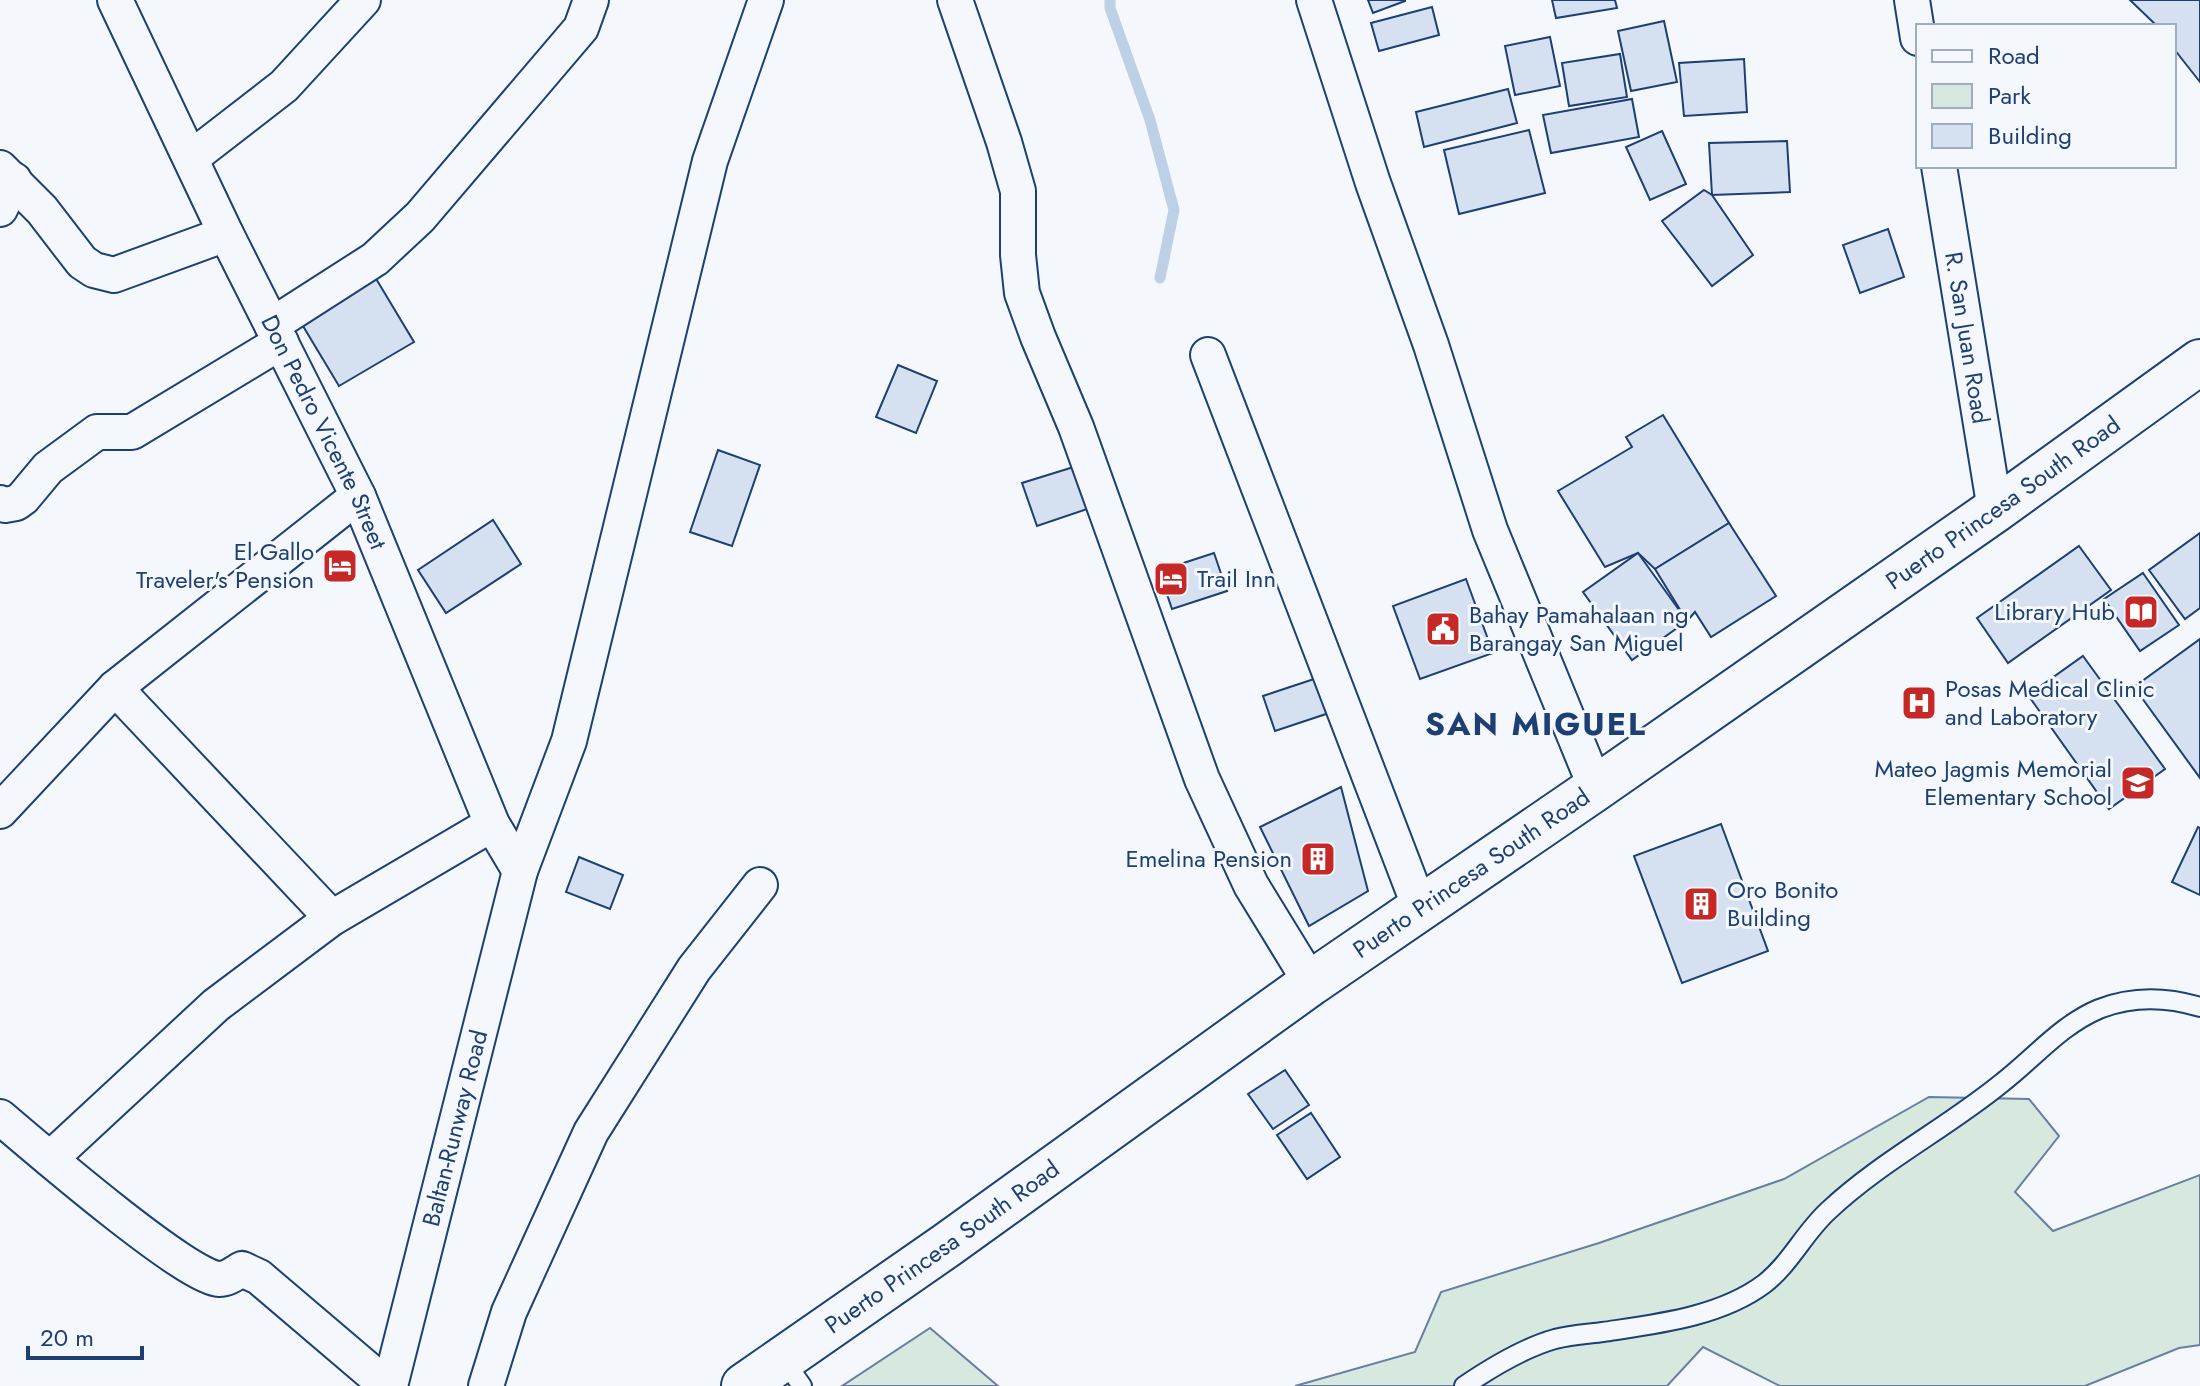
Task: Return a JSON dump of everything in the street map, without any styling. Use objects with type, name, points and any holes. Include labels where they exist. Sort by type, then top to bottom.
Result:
[{"type":"main road","name":"Puerto Princesa South Road","points":[[744,1386],[792,1372],[947,1245],[1311,983],[1995,510],[2200,362]]},
{"type":"street","name":"Don Pedro Vicente Street","points":[[115,0],[226,234],[358,496],[492,824],[520,871]]},
{"type":"street","points":[[191,158],[284,86],[363,0]]},
{"type":"street","points":[[0,503],[16,503],[23,498],[48,468],[97,432],[132,432],[276,333],[375,259],[420,217],[581,28],[591,0]]},
{"type":"street","name":"Baltan-Runway Road","points":[[389,1386],[520,871],[569,741],[710,161],[766,0]]},
{"type":"street","points":[[955,0],[1018,191],[1018,255],[1022,293],[1076,427],[1202,779],[1251,885],[1311,983]]},
{"type":"street","points":[[1314,0],[1490,530],[1596,788]]},
{"type":"street","points":[[1912,0],[1916,25]]},
{"type":"street","name":"R. San Juan Road","points":[[1939,168],[1995,510]]},
{"type":"street","points":[[5,186],[42,210],[82,262],[94,270],[114,275],[226,234]]},
{"type":"street","points":[[1208,355],[1420,908]]},
{"type":"street","points":[[0,811],[115,688],[358,496]]},
{"type":"street","points":[[115,688],[332,918]]},
{"type":"street","points":[[50,1159],[216,1005],[332,918],[492,824]]},
{"type":"street","points":[[486,1386],[509,1312],[591,1132],[694,969],[760,885]]},
{"type":"street","points":[[0,1117],[187,1266],[219,1279],[242,1269],[259,1277],[389,1386]]},
{"type":"lane","points":[[1464,1386],[1521,1351],[1557,1338],[1652,1324],[1717,1308],[1746,1297],[1767,1282],[1825,1213],[1854,1188],[2003,1082],[2061,1031],[2100,1009],[2135,1000],[2168,998],[2200,1007]]},
{"type":"green space","points":[[1929,1097],[2029,1099],[2059,1136],[2015,1192],[2053,1231],[2200,1175],[2200,1345],[2179,1348],[2085,1386],[1780,1386],[1703,1347],[1667,1386],[1295,1386],[1415,1352],[1441,1292],[1599,1243],[1784,1179]]},
{"type":"green space","points":[[930,1328],[998,1386],[842,1386]]},
{"type":"building","points":[[1368,0],[1405,0],[1405,1],[1373,13]]},
{"type":"building","points":[[1552,0],[1615,0],[1617,8],[1556,18]]},
{"type":"building","points":[[2130,0],[2200,0],[2200,82],[2176,52],[2176,24],[2155,24]]},
{"type":"building","points":[[1432,7],[1439,35],[1379,51],[1371,23]]},
{"type":"building","points":[[1664,21],[1677,82],[1631,91],[1618,31]]},
{"type":"building","points":[[1550,37],[1560,86],[1515,95],[1505,46]]},
{"type":"building","points":[[1620,54],[1627,97],[1569,106],[1562,63]]},
{"type":"building","points":[[1744,59],[1747,112],[1684,116],[1679,63]]},
{"type":"building","points":[[1508,89],[1517,123],[1424,147],[1416,112]]},
{"type":"building","points":[[1632,99],[1639,137],[1551,153],[1543,115]]},
{"type":"building","points":[[1529,130],[1545,193],[1459,214],[1444,150]]},
{"type":"building","points":[[1662,131],[1686,184],[1650,200],[1626,147]]},
{"type":"building","points":[[1787,141],[1790,192],[1712,195],[1709,143]]},
{"type":"building","points":[[1704,190],[1712,195],[1753,255],[1712,286],[1662,221]]},
{"type":"building","points":[[1888,229],[1904,277],[1860,293],[1843,245]]},
{"type":"building","points":[[375,277],[414,342],[339,386],[300,321]]},
{"type":"building","points":[[898,365],[937,381],[916,433],[876,417]]},
{"type":"building","points":[[1663,415],[1729,523],[1655,569],[1638,553],[1605,567],[1558,491],[1632,447],[1626,437]]},
{"type":"building","points":[[718,450],[760,465],[732,546],[690,532]]},
{"type":"building","points":[[1080,465],[1093,507],[1037,526],[1022,483]]},
{"type":"building","points":[[493,520],[521,564],[446,613],[418,570]]},
{"type":"building","points":[[1729,523],[1776,596],[1711,637],[1695,612],[1687,621],[1655,569]]},
{"type":"building","points":[[2200,533],[2200,608],[2185,619],[2149,570]]},
{"type":"building","points":[[2079,546],[2111,590],[2008,663],[1977,618]]},
{"type":"building","points":[[1214,553],[1227,591],[1172,609],[1159,571]]},
{"type":"building","points":[[1638,553],[1687,621],[1632,660],[1583,592]]},
{"type":"building","name":"Library Hub","points":[[2143,573],[2179,625],[2140,651],[2104,599]]},
{"type":"building","name":"Bahay Pamahalaan ng Barangay San Miguel","points":[[1466,579],[1493,653],[1420,679],[1393,606]]},
{"type":"building","points":[[2200,639],[2200,778],[2134,687]]},
{"type":"building","points":[[2083,656],[2165,769],[2109,809],[2028,695]]},
{"type":"building","points":[[1323,676],[1335,711],[1275,731],[1263,696]]},
{"type":"building","name":"Emelina Pension","points":[[1341,787],[1368,891],[1309,926],[1260,827]]},
{"type":"building","name":"Oro Bonito Building","points":[[1721,824],[1768,951],[1682,983],[1634,856]]},
{"type":"building","points":[[2200,828],[2200,895],[2172,882]]},
{"type":"building","points":[[579,857],[623,875],[610,909],[566,892]]},
{"type":"building","points":[[1285,1070],[1309,1105],[1273,1129],[1248,1094]]},
{"type":"building","points":[[1311,1113],[1340,1157],[1307,1179],[1277,1135]]},
{"type":"waterway","points":[[1110,0],[1110,8],[1150,120],[1174,210],[1160,278]]},
{"type":"place","name":"El Gallo Traveler's Pension","points":[[340,566]]},
{"type":"place","name":"Trail Inn","points":[[1171,579]]},
{"type":"place","name":"Library Hub","points":[[2141,612]]},
{"type":"place","name":"Bahay Pamahalaan ng Barangay San Miguel","points":[[1443,629]]},
{"type":"place","name":"Posas Medical Clinic and Laboratory","points":[[1919,703]]},
{"type":"place","name":"Mateo Jagmis Memorial Elementary School","points":[[2138,783]]},
{"type":"place","name":"Emelina Pension","points":[[1318,859]]},
{"type":"place","name":"Oro Bonito Building","points":[[1701,904]]},
{"type":"district","name":"SAN MIGUEL","points":[[1536,724]]}]
